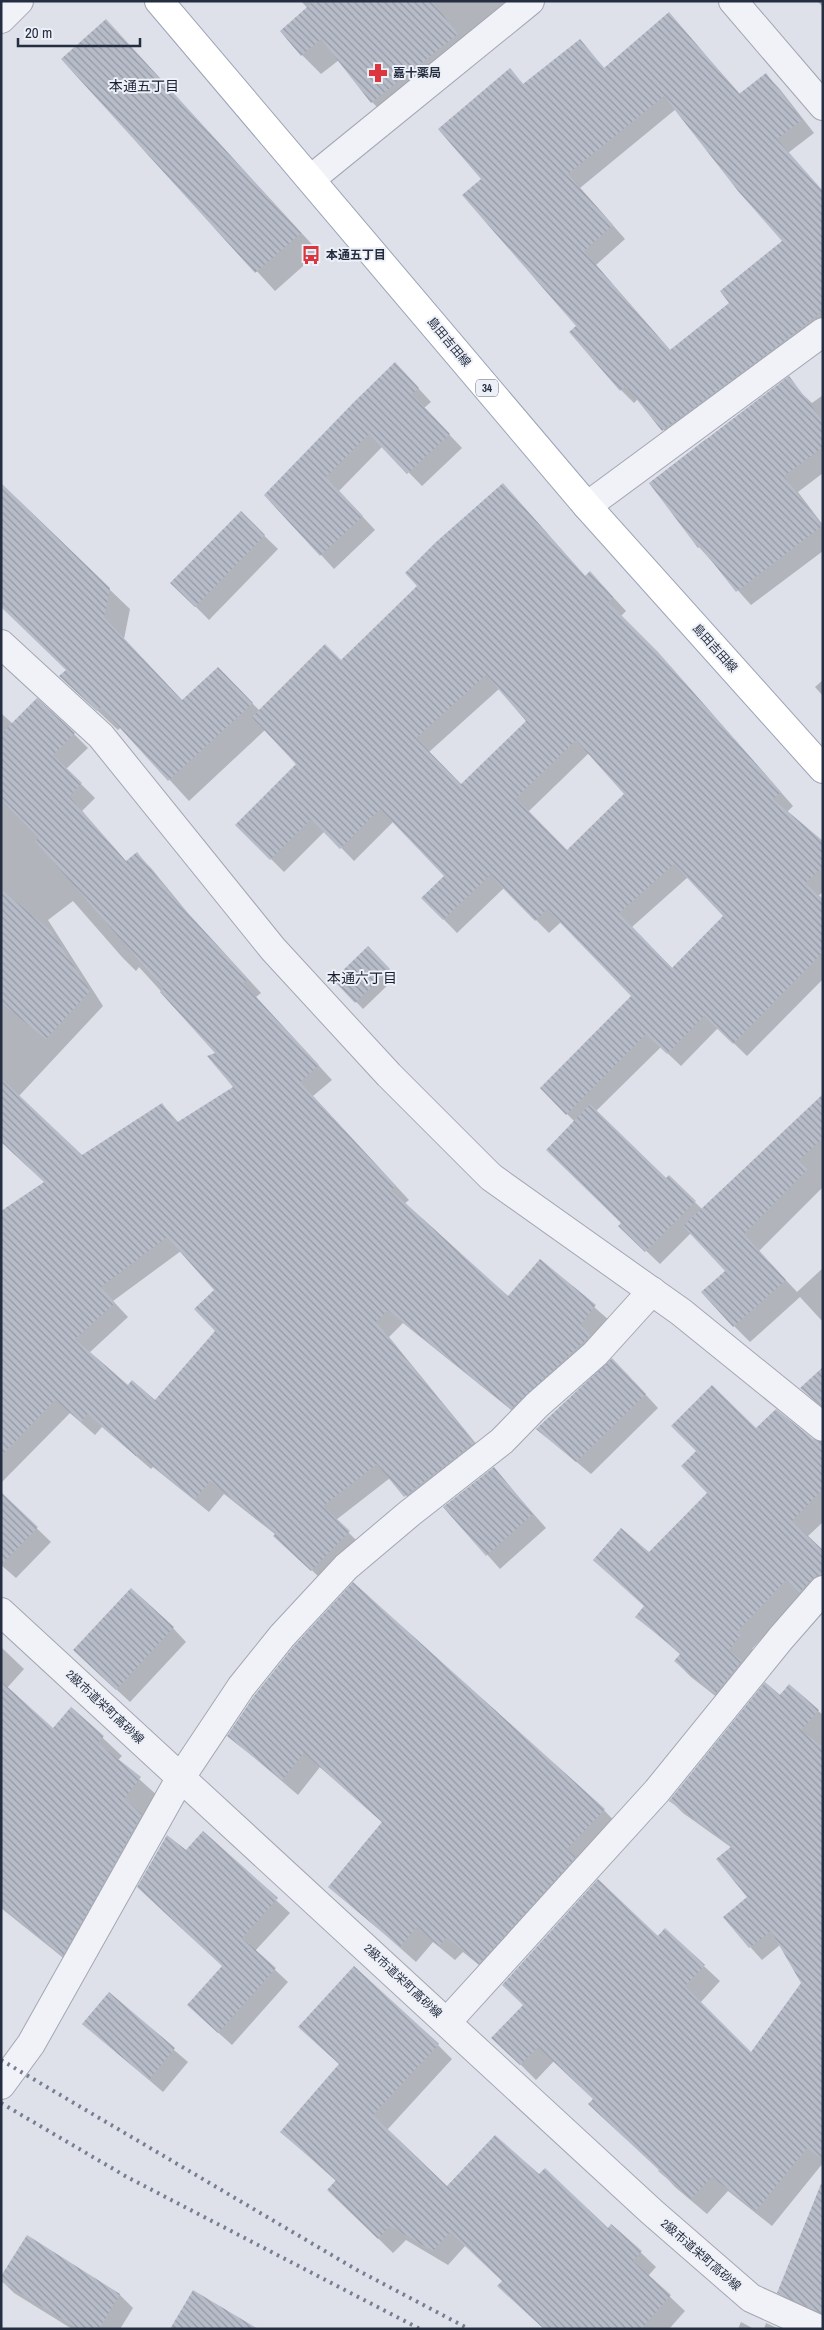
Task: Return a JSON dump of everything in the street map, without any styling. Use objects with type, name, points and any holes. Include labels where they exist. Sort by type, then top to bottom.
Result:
[{"type":"main road","name":"島田吉田線","points":[[159,1],[587,506],[823,769]]},
{"type":"street","points":[[1,19],[19,1]]},
{"type":"street","points":[[311,179],[530,1]]},
{"type":"street","points":[[733,1],[823,106]]},
{"type":"street","points":[[587,506],[823,332]]},
{"type":"street","points":[[1,644],[101,736],[273,949],[389,1075],[491,1176],[681,1312],[823,1427]]},
{"type":"street","points":[[1,2085],[31,2044],[181,1777],[241,1687],[282,1636],[346,1567],[502,1440],[537,1405],[595,1354],[652,1291]]},
{"type":"street","points":[[447,2022],[657,1791],[823,1590]]},
{"type":"street","name":"2級市道栄町高砂線","points":[[1,1612],[652,2212],[751,2298],[819,2329]]},
{"type":"building","name":"嘉十薬局","points":[[314,1],[432,1],[458,34],[371,103],[321,39],[301,56],[280,31]]},
{"type":"building","points":[[669,12],[739,94],[766,73],[802,120],[777,139],[823,191],[823,310],[791,336],[662,431],[626,386],[620,391],[569,332],[576,326],[462,195],[481,179],[438,129],[510,68],[523,84],[580,39],[604,68]],"holes":[[[664,96],[738,191],[782,241],[720,291],[729,303],[670,350],[584,251],[613,225],[568,174]]]},
{"type":"building","points":[[106,19],[301,233],[255,273],[61,59]]},
{"type":"building","points":[[395,362],[419,388],[412,394],[450,434],[407,474],[369,434],[326,477],[363,516],[320,556],[264,495]]},
{"type":"building","points":[[789,376],[823,421],[823,447],[784,476],[822,526],[736,592],[700,546],[698,548],[649,483]]},
{"type":"building","points":[[1,483],[110,588],[104,617],[182,700],[218,667],[253,703],[168,781],[101,707],[97,711],[59,676],[66,670],[1,607]]},
{"type":"building","points":[[503,483],[585,576],[590,571],[613,597],[608,602],[658,652],[781,792],[773,799],[823,841],[823,867],[805,883],[823,899],[823,952],[733,1044],[704,1016],[667,1054],[646,1034],[566,1115],[540,1088],[631,996],[547,909],[535,921],[490,875],[443,920],[421,898],[444,876],[380,809],[340,849],[311,819],[270,860],[235,825],[296,764],[252,717],[325,644],[341,660],[417,586],[405,573],[436,542]],"holes":[[[486,675],[526,721],[461,784],[416,738]],[[576,740],[624,794],[567,850],[516,798]],[[674,864],[723,916],[672,968],[619,913]]]},
{"type":"building","points":[[241,511],[265,535],[195,607],[170,583]]},
{"type":"building","points":[[37,698],[75,733],[53,755],[82,783],[69,796],[126,861],[137,852],[173,897],[248,979],[243,983],[319,1065],[300,1082],[396,1186],[391,1190],[508,1296],[540,1259],[596,1305],[581,1324],[591,1335],[511,1409],[388,1310],[376,1322],[474,1443],[404,1497],[377,1464],[323,1506],[350,1531],[311,1571],[273,1536],[276,1533],[210,1481],[195,1499],[138,1454],[136,1456],[88,1414],[81,1422],[55,1400],[1,1456],[1,1211],[44,1182],[1,1142],[1,1078],[82,1155],[162,1103],[176,1123],[233,1087],[207,1056],[215,1053],[160,992],[163,988],[35,841],[39,838],[1,800],[1,734]],"holes":[[[167,1237],[214,1290],[194,1309],[215,1331],[155,1400],[132,1380],[128,1385],[75,1339],[115,1303],[101,1287]]]},
{"type":"building","points":[[1,889],[51,931],[90,991],[46,1039],[1,1003]]},
{"type":"building","points":[[368,946],[390,969],[355,1003],[333,980]]},
{"type":"building","points":[[823,1094],[823,1138],[799,1160],[808,1169],[744,1234],[786,1280],[733,1327],[701,1292],[725,1271],[683,1226]]},
{"type":"building","points":[[590,1104],[666,1178],[669,1175],[696,1201],[645,1252],[618,1226],[621,1223],[546,1150]]},
{"type":"building","points":[[612,1358],[646,1394],[576,1462],[536,1429]]},
{"type":"building","points":[[823,1367],[823,1407],[800,1388]]},
{"type":"building","points":[[712,1385],[756,1428],[776,1409],[813,1439],[823,1442],[823,1489],[792,1521],[823,1550],[823,1575],[812,1579],[799,1593],[786,1580],[737,1632],[741,1635],[729,1650],[742,1661],[715,1694],[674,1661],[681,1653],[635,1617],[644,1606],[593,1560],[621,1528],[649,1552],[707,1493],[681,1466],[696,1451],[671,1426]]},
{"type":"building","points":[[494,1467],[533,1514],[486,1556],[443,1507]]},
{"type":"building","points":[[1,1492],[38,1527],[1,1565]]},
{"type":"building","points":[[353,1582],[605,1809],[567,1849],[576,1857],[479,1964],[447,1937],[439,1946],[417,1927],[400,1947],[328,1887],[382,1822],[304,1753],[282,1780],[227,1736],[254,1696],[294,1646]]},
{"type":"building","points":[[131,1588],[174,1627],[116,1690],[73,1650]]},
{"type":"building","points":[[1,1681],[53,1728],[71,1707],[104,1736],[98,1743],[141,1777],[124,1799],[142,1814],[63,1956],[1,1906]]},
{"type":"building","points":[[765,1682],[780,1695],[789,1684],[819,1710],[801,1730],[823,1747],[823,2160],[807,2148],[756,2211],[712,2177],[691,2199],[658,2171],[588,2104],[593,2099],[538,2047],[520,2065],[491,2038],[523,2005],[502,1985],[598,1879],[658,1936],[665,1928],[705,1965],[685,1986],[751,2052],[801,1983],[771,1931],[749,1948],[723,1917],[747,1897],[716,1859],[732,1846],[669,1801]]},
{"type":"building","points":[[203,1831],[278,1898],[242,1938],[276,1968],[218,2033],[187,2005],[222,1966],[137,1887],[167,1835],[186,1850]]},
{"type":"building","points":[[354,1966],[439,2044],[373,2115],[447,2186],[495,2135],[539,2174],[545,2168],[608,2228],[611,2224],[642,2251],[633,2261],[671,2295],[641,2329],[544,2329],[497,2286],[502,2281],[450,2232],[433,2251],[390,2226],[378,2239],[327,2190],[336,2180],[280,2132],[339,2064],[298,2027]]},
{"type":"building","points":[[109,1992],[175,2048],[149,2080],[82,2024]]},
{"type":"building","points":[[821,2184],[823,2184],[823,2314],[777,2293]]},
{"type":"building","points":[[27,2235],[120,2294],[99,2329],[78,2329],[1,2281],[1,2276]]},
{"type":"building","points":[[193,2290],[258,2329],[170,2329]]},
{"type":"railway","points":[[1,2060],[357,2270],[469,2329]]},
{"type":"railway","points":[[1,2103],[127,2177],[420,2329]]},
{"type":"place","name":"嘉十薬局","points":[[378,73]]},
{"type":"place","name":"本通五丁目","points":[[311,255]]},
{"type":"district","name":"本通五丁目","points":[[144,86]]},
{"type":"district","name":"本通六丁目","points":[[362,978]]}]
